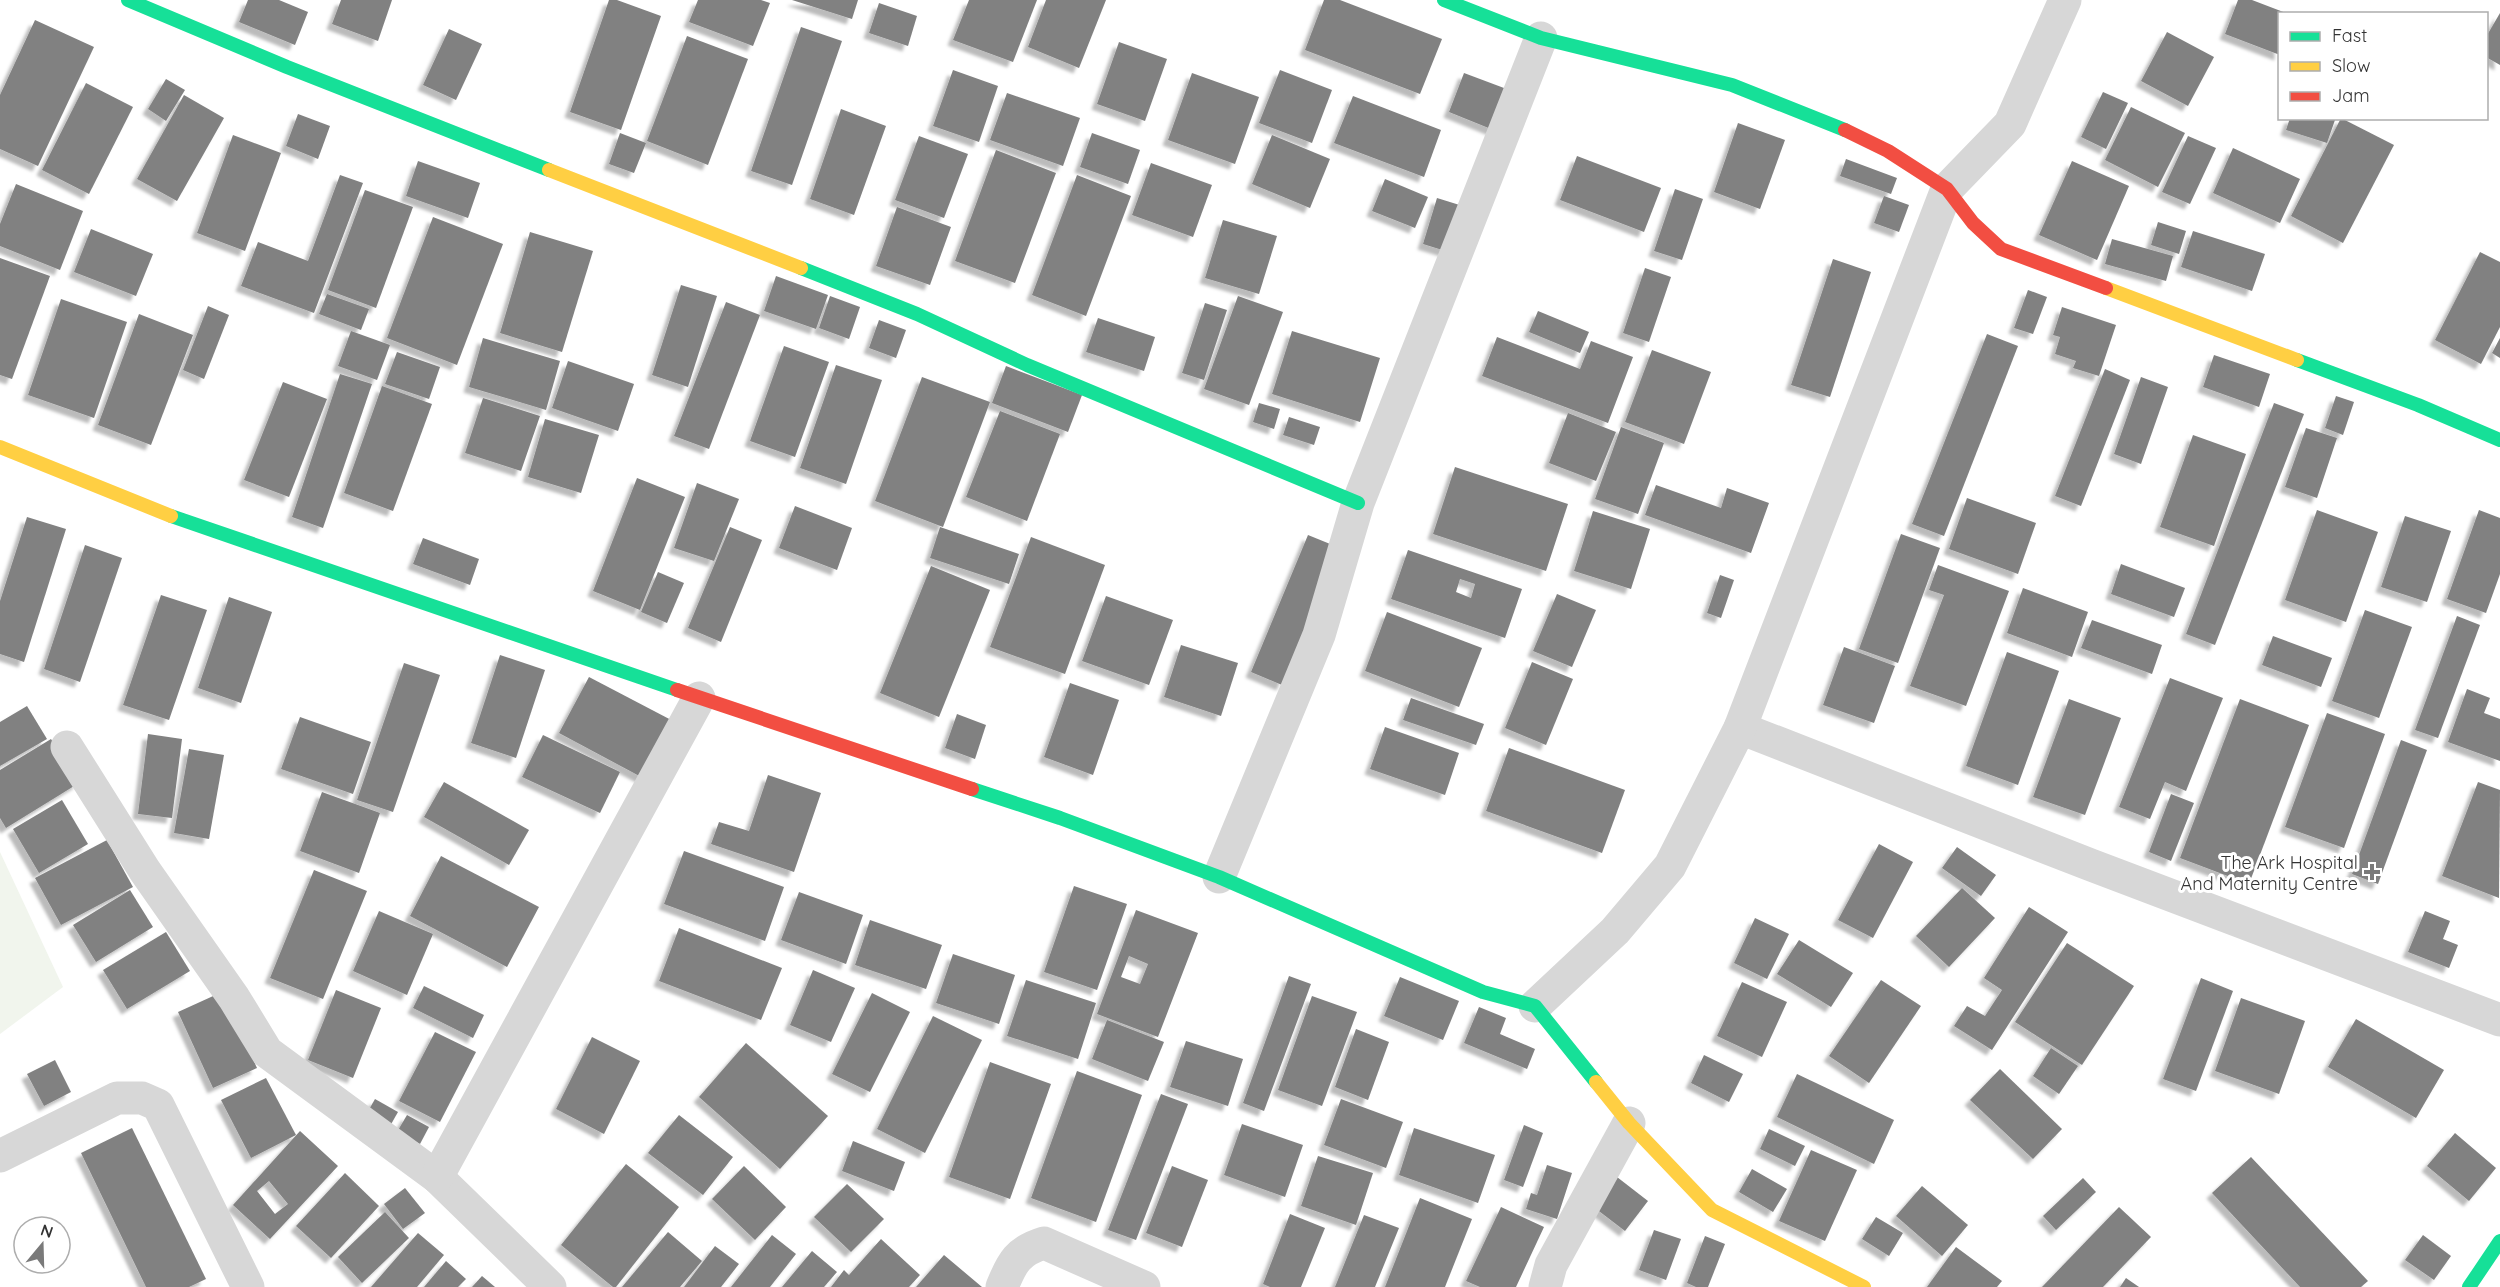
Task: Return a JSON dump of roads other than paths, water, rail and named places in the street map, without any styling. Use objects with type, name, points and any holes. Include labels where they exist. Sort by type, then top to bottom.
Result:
[{"type":"street","points":[[128,0],[298,71],[917,314],[1027,365],[1358,503]]},
{"type":"street","points":[[1444,0],[1541,38],[1732,85],[1827,122],[1888,151],[1947,189],[1973,223],[2001,249],[2418,405],[2500,440]]},
{"type":"street","points":[[1535,1006],[1615,931],[1670,866],[1740,728],[1947,189],[2010,124],[2065,0]]},
{"type":"street","points":[[1219,877],[1319,635],[1358,503],[1541,38]]},
{"type":"street","points":[[0,447],[155,510],[699,698],[1060,818],[1219,877],[1483,992],[1535,1006],[1629,1123],[1712,1210],[1864,1287]]},
{"type":"street","points":[[437,1177],[699,698]]},
{"type":"street","points":[[1740,728],[2080,861],[2500,1020]]},
{"type":"street","points":[[67,747],[145,871],[234,998],[267,1052],[437,1177],[550,1287]]},
{"type":"street","points":[[0,1156],[117,1098],[142,1098],[158,1104],[248,1287]]},
{"type":"street","points":[[1545,1287],[1551,1264],[1629,1123]]},
{"type":"street","points":[[2469,1287],[2500,1241]]},
{"type":"street","points":[[1002,1287],[1011,1264],[1028,1248],[1044,1243],[1144,1287]]},
{"type":"place","name":"The Ark Hospital And Maternity Centre","points":[[2372,872]]}]
